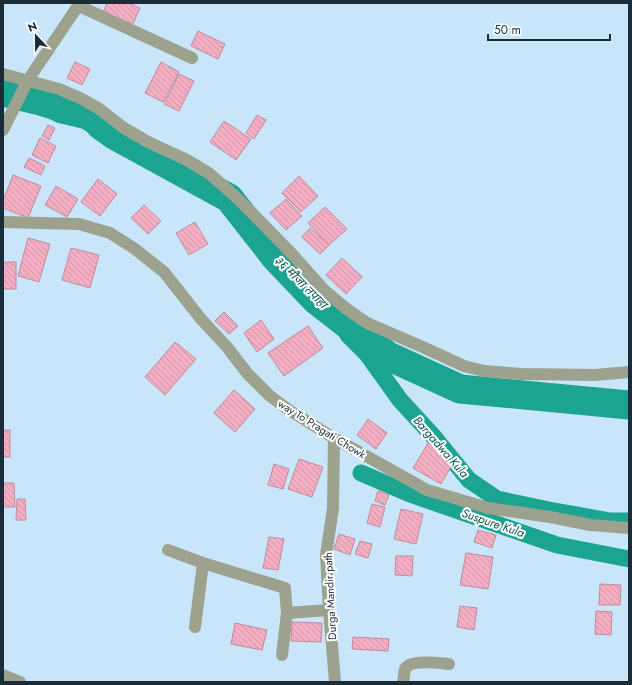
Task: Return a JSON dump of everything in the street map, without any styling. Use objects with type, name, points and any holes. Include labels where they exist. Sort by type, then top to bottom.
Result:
[{"type":"street","points":[[3,130],[26,83],[80,4],[192,58]]},
{"type":"street","points":[[3,74],[26,83],[59,89],[80,98],[98,108],[124,128],[148,142],[187,160],[210,174],[253,214],[325,291],[367,323],[464,366],[484,371],[522,374],[595,375],[629,372]]},
{"type":"street","name":"way To Pragati Chowk","points":[[3,222],[79,224],[110,233],[135,249],[164,272],[247,373],[270,396],[288,410],[334,438],[426,490],[488,508],[550,517],[590,525],[629,528]]},
{"type":"street","name":"Durga Mandir path","points":[[334,438],[333,508],[326,555],[335,682]]},
{"type":"street","points":[[168,550],[203,563],[285,588],[287,612],[282,655]]},
{"type":"street","points":[[195,627],[203,563]]},
{"type":"street","points":[[287,612],[329,610]]},
{"type":"street","points":[[404,682],[405,670],[408,666],[414,663],[449,664]]},
{"type":"street","points":[[3,675],[20,682]]},
{"type":"building","points":[[107,3],[129,3],[140,8],[132,26],[103,12]]},
{"type":"building","points":[[198,31],[225,44],[218,59],[191,46]]},
{"type":"building","points":[[75,62],[90,69],[82,85],[67,78]]},
{"type":"building","points":[[161,62],[179,72],[163,102],[145,93]]},
{"type":"building","points":[[179,74],[194,81],[179,111],[164,104]]},
{"type":"building","points":[[257,115],[266,120],[254,139],[246,133]]},
{"type":"building","points":[[224,121],[251,139],[236,160],[210,142]]},
{"type":"building","points":[[48,125],[55,128],[49,140],[42,136]]},
{"type":"building","points":[[40,138],[56,146],[48,163],[32,155]]},
{"type":"building","points":[[29,158],[45,166],[41,175],[24,167]]},
{"type":"building","points":[[13,175],[41,186],[28,218],[3,208],[3,201]]},
{"type":"building","points":[[299,176],[318,196],[301,212],[282,193]]},
{"type":"building","points":[[98,179],[117,194],[100,216],[81,202]]},
{"type":"building","points":[[56,186],[78,199],[67,217],[45,205]]},
{"type":"building","points":[[286,199],[302,216],[286,230],[270,213]]},
{"type":"building","points":[[144,205],[161,221],[148,234],[131,218]]},
{"type":"building","points":[[325,207],[347,229],[329,245],[308,223]]},
{"type":"building","points":[[195,222],[208,244],[189,255],[176,233]]},
{"type":"building","points":[[310,228],[329,245],[320,254],[302,237]]},
{"type":"building","points":[[28,238],[50,244],[39,282],[18,276]]},
{"type":"building","points":[[71,248],[99,255],[90,288],[62,280]]},
{"type":"building","points":[[342,258],[362,277],[346,294],[326,275]]},
{"type":"building","points":[[3,262],[16,262],[16,289],[3,289]]},
{"type":"building","points":[[224,312],[238,326],[229,334],[215,321]]},
{"type":"building","points":[[261,320],[274,339],[257,352],[244,333]]},
{"type":"building","points":[[308,326],[323,348],[284,376],[268,353]]},
{"type":"building","points":[[175,342],[196,359],[165,395],[145,377]]},
{"type":"building","points":[[234,390],[255,409],[235,432],[214,413]]},
{"type":"building","points":[[368,419],[387,433],[376,449],[357,435]]},
{"type":"building","points":[[3,430],[10,430],[10,457],[3,457]]},
{"type":"building","points":[[428,443],[444,452],[442,455],[453,463],[441,484],[413,468]]},
{"type":"building","points":[[299,459],[323,467],[312,497],[288,489]]},
{"type":"building","points":[[274,464],[289,469],[283,489],[268,485]]},
{"type":"building","points":[[3,483],[14,483],[15,507],[3,507]]},
{"type":"building","points":[[378,491],[389,495],[385,505],[375,501]]},
{"type":"building","points":[[17,499],[25,499],[26,520],[16,520]]},
{"type":"building","points":[[372,504],[385,507],[380,527],[367,523]]},
{"type":"building","points":[[401,509],[423,514],[416,544],[394,539]]},
{"type":"building","points":[[478,530],[496,535],[492,548],[474,542]]},
{"type":"building","points":[[339,534],[355,539],[350,555],[334,549]]},
{"type":"building","points":[[269,537],[284,539],[278,570],[263,568]]},
{"type":"building","points":[[360,541],[372,544],[368,558],[355,554]]},
{"type":"building","points":[[466,553],[493,557],[488,589],[460,585]]},
{"type":"building","points":[[396,556],[413,556],[412,576],[395,575]]},
{"type":"building","points":[[600,584],[621,585],[620,605],[599,605]]},
{"type":"building","points":[[460,606],[477,608],[474,630],[457,627]]},
{"type":"building","points":[[596,611],[612,612],[611,635],[595,634]]},
{"type":"building","points":[[292,622],[322,623],[321,642],[291,641]]},
{"type":"building","points":[[235,623],[267,630],[262,650],[231,644]]},
{"type":"building","points":[[353,637],[389,639],[388,651],[352,649]]},
{"type":"waterway","name":"३६ मौजा तपाहा","points":[[3,92],[87,115],[96,120],[100,125],[114,135],[229,198],[276,258],[316,300],[388,356],[460,389],[629,405]]},
{"type":"waterway","name":"Bargadwa Kula","points":[[340,319],[348,335],[367,354],[400,400],[434,437],[469,480],[497,499],[610,521],[629,521]]},
{"type":"waterway","name":"Suspure Kula","points":[[361,473],[410,494],[557,545],[629,559]]}]
